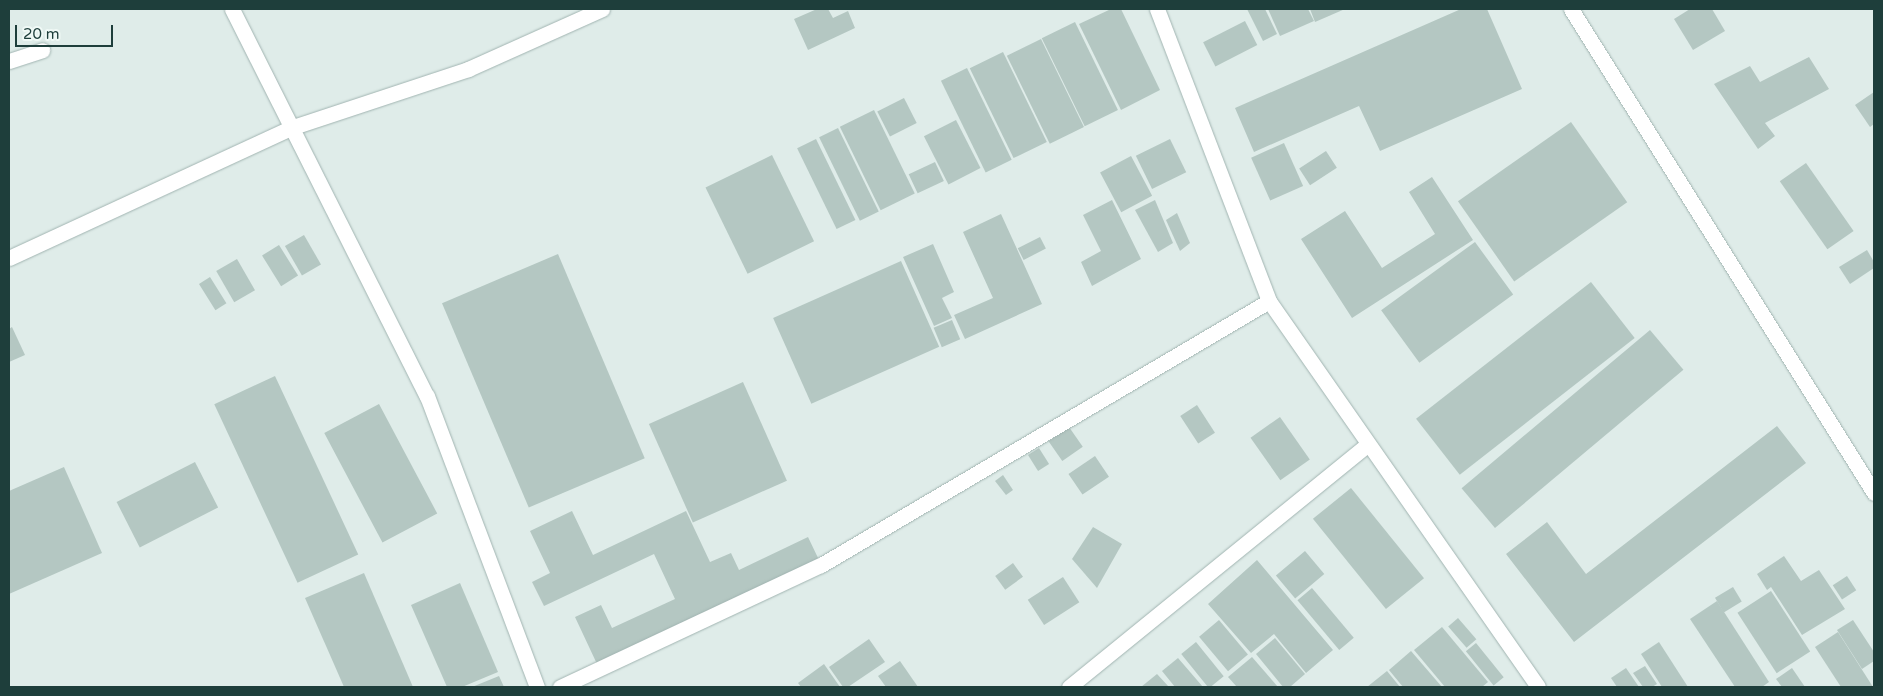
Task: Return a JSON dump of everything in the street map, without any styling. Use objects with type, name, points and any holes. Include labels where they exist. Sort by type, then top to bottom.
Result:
[{"type":"street","points":[[232,9],[290,128],[427,396],[537,687]]},
{"type":"street","points":[[9,258],[290,128],[468,69],[602,9]]},
{"type":"street","points":[[1157,9],[1269,301],[1367,445],[1538,687]]},
{"type":"street","points":[[1571,9],[1874,494]]},
{"type":"street","points":[[9,61],[42,50]]},
{"type":"street","points":[[560,687],[821,565],[1269,301]]},
{"type":"street","points":[[1069,687],[1367,445]]},
{"type":"building","points":[[817,9],[828,9],[833,18],[848,11],[855,28],[808,50],[794,19]]},
{"type":"building","points":[[1111,9],[1121,9],[1160,90],[1121,110],[1079,24]]},
{"type":"building","points":[[1247,9],[1265,9],[1277,34],[1263,41]]},
{"type":"building","points":[[1268,9],[1308,9],[1314,21],[1280,36]]},
{"type":"building","points":[[1310,9],[1345,9],[1315,22]]},
{"type":"building","points":[[1461,9],[1487,9],[1522,89],[1380,151],[1359,106],[1254,152],[1235,108]]},
{"type":"building","points":[[1690,9],[1712,9],[1725,31],[1693,50],[1674,19]]},
{"type":"building","points":[[1245,21],[1257,45],[1215,66],[1203,42]]},
{"type":"building","points":[[1075,22],[1118,110],[1085,126],[1042,38]]},
{"type":"building","points":[[1041,39],[1084,127],[1050,144],[1007,56]]},
{"type":"building","points":[[1003,52],[1047,142],[1014,158],[970,68]]},
{"type":"building","points":[[1809,57],[1829,89],[1765,123],[1775,136],[1758,149],[1714,84],[1750,66],[1760,82]]},
{"type":"building","points":[[967,68],[1012,160],[986,172],[941,81]]},
{"type":"building","points":[[1874,92],[1874,124],[1870,127],[1855,105]]},
{"type":"building","points":[[904,98],[917,123],[890,137],[877,112]]},
{"type":"building","points":[[874,110],[915,194],[881,210],[840,127]]},
{"type":"building","points":[[956,120],[981,168],[948,184],[924,136]]},
{"type":"building","points":[[1571,122],[1627,202],[1514,281],[1458,201]]},
{"type":"building","points":[[838,128],[879,212],[860,221],[819,137]]},
{"type":"building","points":[[816,139],[855,220],[837,229],[797,148]]},
{"type":"building","points":[[1170,139],[1186,172],[1152,189],[1136,156]]},
{"type":"building","points":[[1284,143],[1303,186],[1270,201],[1251,158]]},
{"type":"building","points":[[1326,151],[1337,168],[1310,185],[1299,168]]},
{"type":"building","points":[[772,155],[814,241],[748,274],[705,187]]},
{"type":"building","points":[[1131,156],[1152,196],[1121,212],[1100,172]]},
{"type":"building","points":[[935,162],[944,181],[918,193],[909,174]]},
{"type":"building","points":[[1806,163],[1854,231],[1827,249],[1780,181]]},
{"type":"building","points":[[1432,177],[1473,240],[1352,318],[1301,239],[1345,211],[1382,268],[1435,234],[1409,192]]},
{"type":"building","points":[[1112,200],[1141,259],[1092,286],[1081,262],[1101,251],[1083,215]]},
{"type":"building","points":[[1155,200],[1173,243],[1158,252],[1135,210]]},
{"type":"building","points":[[1177,213],[1190,243],[1180,251],[1166,220]]},
{"type":"building","points":[[1001,214],[1042,304],[965,339],[954,315],[993,298],[963,232]]},
{"type":"building","points":[[304,235],[321,264],[302,275],[285,246]]},
{"type":"building","points":[[1040,237],[1046,249],[1024,260],[1018,248]]},
{"type":"building","points":[[1475,242],[1513,295],[1419,363],[1381,310]]},
{"type":"building","points":[[933,244],[954,292],[942,298],[952,318],[934,326],[903,257]]},
{"type":"building","points":[[279,245],[298,276],[281,286],[262,256]]},
{"type":"building","points":[[1867,250],[1874,262],[1874,268],[1850,284],[1839,267]]},
{"type":"building","points":[[558,254],[645,458],[529,508],[442,303]]},
{"type":"building","points":[[237,259],[255,290],[234,302],[216,271]]},
{"type":"building","points":[[901,261],[939,347],[811,404],[773,318]]},
{"type":"building","points":[[210,277],[226,303],[215,310],[199,284]]},
{"type":"building","points":[[1591,282],[1635,338],[1460,475],[1416,419]]},
{"type":"building","points":[[952,320],[960,339],[942,347],[934,328]]},
{"type":"building","points":[[12,327],[25,355],[9,362],[9,329]]},
{"type":"building","points":[[1650,330],[1683,370],[1495,528],[1462,488]]},
{"type":"building","points":[[275,376],[358,555],[298,583],[214,404]]},
{"type":"building","points":[[743,382],[787,481],[693,523],[649,424]]},
{"type":"building","points":[[379,404],[437,513],[382,543],[324,433]]},
{"type":"building","points":[[1197,405],[1215,433],[1198,444],[1180,416]]},
{"type":"building","points":[[1280,417],[1310,460],[1280,480],[1251,438]]},
{"type":"building","points":[[1777,426],[1806,463],[1574,642],[1506,554],[1547,522],[1586,574]]},
{"type":"building","points":[[1069,427],[1083,447],[1062,461],[1049,441]]},
{"type":"building","points":[[1039,448],[1049,464],[1038,471],[1028,455]]},
{"type":"building","points":[[1095,456],[1109,477],[1082,495],[1068,474]]},
{"type":"building","points":[[195,462],[218,507],[140,547],[117,502]]},
{"type":"building","points":[[64,467],[102,553],[9,594],[9,491]]},
{"type":"building","points":[[1003,475],[1013,490],[1006,495],[995,481]]},
{"type":"building","points":[[1351,488],[1424,578],[1386,609],[1313,519]]},
{"type":"building","points":[[572,511],[593,555],[686,511],[710,562],[731,553],[739,570],[808,537],[819,560],[597,664],[575,617],[601,605],[612,628],[675,599],[654,554],[544,606],[532,582],[550,573],[530,531]]},
{"type":"building","points":[[1093,527],[1122,544],[1097,588],[1072,559]]},
{"type":"building","points":[[1305,551],[1324,574],[1295,598],[1276,575]]},
{"type":"building","points":[[1784,556],[1801,581],[1819,570],[1845,609],[1802,635],[1771,587],[1767,590],[1757,574]]},
{"type":"building","points":[[1257,560],[1333,650],[1306,673],[1274,634],[1251,653],[1208,604]]},
{"type":"building","points":[[1013,563],[1023,577],[1005,590],[995,576]]},
{"type":"building","points":[[364,573],[413,687],[344,687],[305,598]]},
{"type":"building","points":[[1847,576],[1856,590],[1842,600],[1833,585]]},
{"type":"building","points":[[1063,577],[1079,602],[1044,625],[1028,600]]},
{"type":"building","points":[[460,583],[498,672],[462,687],[447,687],[411,605]]},
{"type":"building","points":[[1733,587],[1742,602],[1724,612],[1715,598]]},
{"type":"building","points":[[1312,588],[1354,638],[1339,650],[1297,600]]},
{"type":"building","points":[[1771,591],[1810,651],[1777,673],[1737,613]]},
{"type":"building","points":[[1717,601],[1769,682],[1762,687],[1735,687],[1690,619]]},
{"type":"building","points":[[1458,618],[1476,639],[1467,648],[1448,627]]},
{"type":"building","points":[[1219,620],[1248,654],[1228,671],[1199,637]]},
{"type":"building","points":[[1853,620],[1874,652],[1874,661],[1862,669],[1837,630]]},
{"type":"building","points":[[1442,627],[1488,682],[1482,687],[1445,687],[1414,650]]},
{"type":"building","points":[[1838,632],[1873,687],[1841,687],[1815,647]]},
{"type":"building","points":[[1275,638],[1305,674],[1290,687],[1283,687],[1256,654]]},
{"type":"building","points":[[869,639],[885,662],[848,687],[843,687],[829,667]]},
{"type":"building","points":[[1196,642],[1224,676],[1208,687],[1181,654]]},
{"type":"building","points":[[1659,642],[1688,687],[1662,687],[1641,654]]},
{"type":"building","points":[[1476,643],[1504,677],[1494,685],[1466,651]]},
{"type":"building","points":[[1411,651],[1442,687],[1403,687],[1389,670]]},
{"type":"building","points":[[1252,657],[1278,687],[1237,687],[1228,677]]},
{"type":"building","points":[[1178,658],[1203,687],[1175,687],[1162,671]]},
{"type":"building","points":[[900,661],[918,687],[886,687],[878,676]]},
{"type":"building","points":[[824,664],[840,687],[801,687],[798,683]]},
{"type":"building","points":[[1645,666],[1657,684],[1652,687],[1643,687],[1633,673]]},
{"type":"building","points":[[1626,668],[1639,687],[1617,687],[1611,678]]},
{"type":"building","points":[[1792,668],[1805,687],[1782,687],[1776,679]]},
{"type":"building","points":[[1387,671],[1400,687],[1367,687]]},
{"type":"building","points":[[1157,674],[1169,687],[1141,687]]},
{"type":"building","points":[[499,676],[504,687],[472,687]]}]
